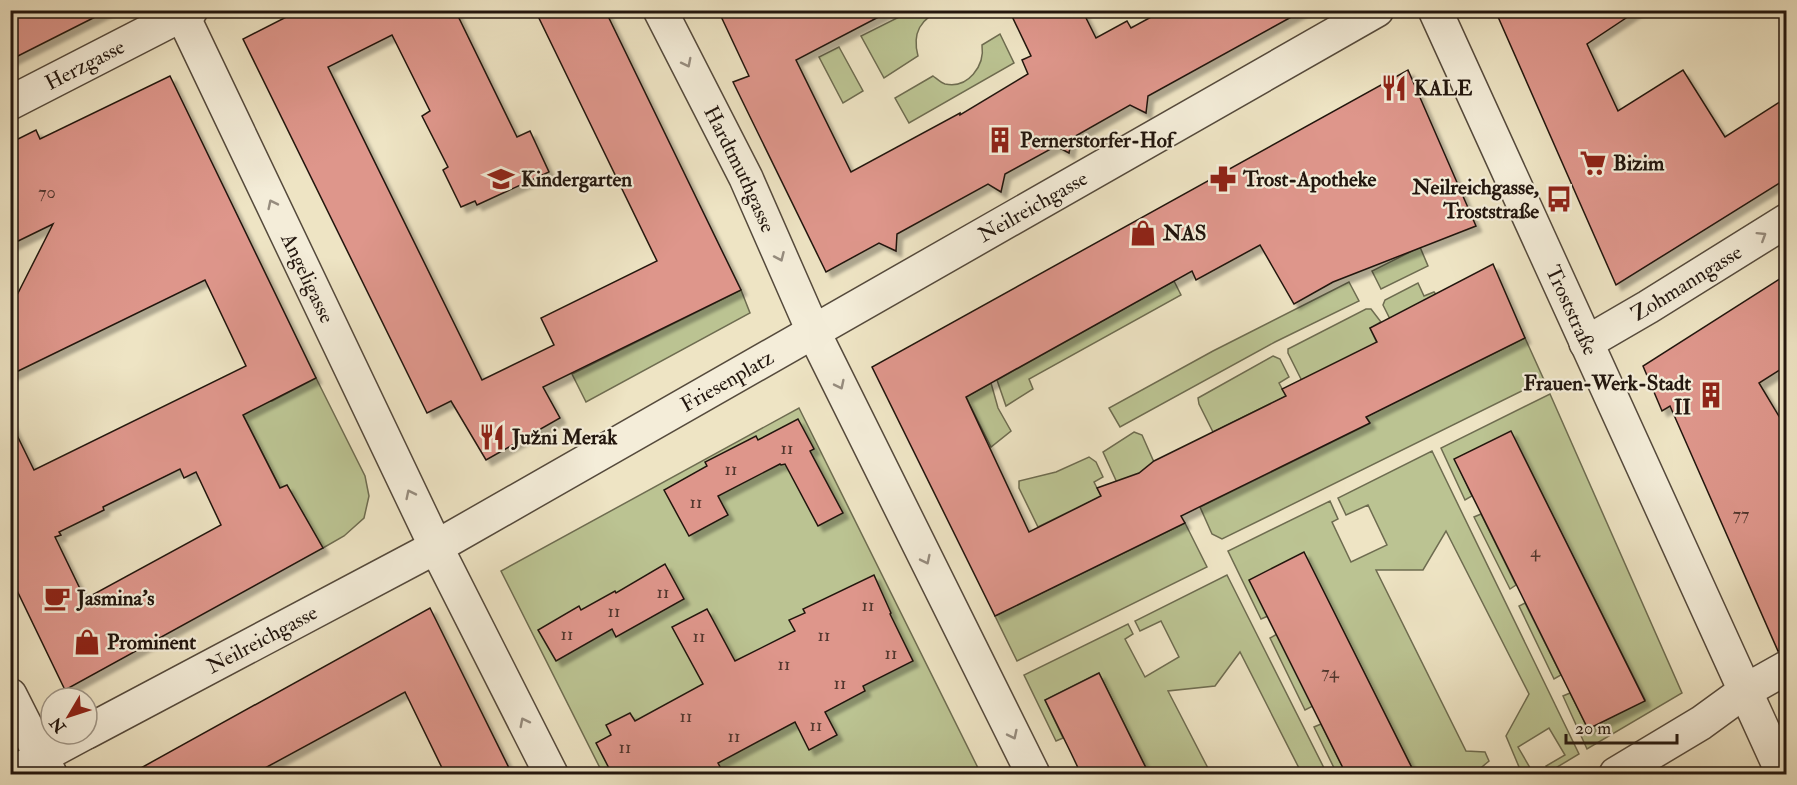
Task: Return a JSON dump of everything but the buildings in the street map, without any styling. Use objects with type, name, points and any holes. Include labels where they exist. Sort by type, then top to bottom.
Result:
[{"type":"street","name":"Hardtmuthgasse","points":[[660,10],[746,178],[814,333]]},
{"type":"street","name":"Neilreichgasse","points":[[814,333],[1377,10]]},
{"type":"street","name":"Troststraße","points":[[1435,10],[1782,774]]},
{"type":"street","name":"Herzgasse","points":[[10,103],[184,12]]},
{"type":"street","name":"Angeligasse","points":[[184,12],[436,547]]},
{"type":"street","name":"Zohmanngasse","points":[[1586,343],[1648,308],[1786,221]]},
{"type":"street","name":"Friesenplatz","points":[[436,547],[814,333]]},
{"type":"street","points":[[814,333],[1033,774]]},
{"type":"street","name":"Neilreichgasse","points":[[99,726],[436,547]]},
{"type":"street","points":[[436,547],[551,774]]},
{"type":"street","points":[[1616,774],[1701,723],[1744,692],[1786,668]]},
{"type":"street","points":[[10,694],[46,765]]},
{"type":"street","points":[[14,774],[46,765],[69,746]]},
{"type":"green space","points":[[911,11],[943,11],[923,22],[917,34],[918,56],[884,78],[861,36]]},
{"type":"green space","points":[[1000,34],[1014,63],[909,123],[895,98],[933,76],[940,82],[953,85],[968,79],[981,61],[982,45]]},
{"type":"green space","points":[[839,47],[863,91],[843,103],[819,57]]},
{"type":"green space","points":[[1420,247],[1428,266],[1381,289],[1372,271]]},
{"type":"green space","points":[[1174,281],[1181,295],[1029,379],[1033,389],[1006,406],[997,380]]},
{"type":"green space","points":[[1349,282],[1359,301],[1275,342],[1120,427],[1109,408],[1213,351]]},
{"type":"green space","points":[[1418,283],[1424,296],[1434,292],[1439,298],[1397,333],[1383,305],[1385,300]]},
{"type":"green space","points":[[741,290],[750,313],[586,402],[572,374]]},
{"type":"green space","points":[[1366,309],[1371,309],[1381,322],[1370,328],[1377,343],[1305,387],[1288,349]]},
{"type":"green space","points":[[1525,338],[1544,380],[1222,539],[1212,534],[1200,507],[1369,424],[1366,417]]},
{"type":"green space","points":[[1273,356],[1280,359],[1289,377],[1279,383],[1286,396],[1213,432],[1198,398]]},
{"type":"green space","points":[[316,378],[365,476],[369,496],[364,518],[344,536],[323,548],[298,523],[238,405],[272,401]]},
{"type":"green space","points":[[991,383],[998,408],[1011,431],[991,447],[966,397]]},
{"type":"green space","points":[[1550,394],[1682,693],[1587,749],[1563,696],[1570,693],[1588,729],[1645,700],[1511,432],[1455,459],[1472,496],[1465,500],[1441,448]]},
{"type":"green space","points":[[799,408],[981,774],[603,774],[501,571]]},
{"type":"green space","points":[[1134,432],[1142,435],[1157,469],[1119,487],[1103,452]]},
{"type":"green space","points":[[1432,451],[1579,754],[1549,772],[1546,766],[1565,755],[1549,728],[1518,747],[1533,773],[1536,771],[1538,774],[1522,774],[1506,736],[1529,694],[1446,531],[1423,570],[1376,570],[1466,751],[1485,752],[1489,761],[1482,767],[1486,774],[1415,774],[1304,553],[1250,580],[1268,616],[1261,619],[1228,551],[1330,501],[1338,519],[1332,522],[1351,562],[1387,545],[1368,505],[1346,515],[1338,498]]},
{"type":"green space","points":[[1089,457],[1096,462],[1103,477],[1094,482],[1101,496],[1038,527],[1019,488],[1019,481],[1056,472]]},
{"type":"green space","points":[[1481,514],[1516,585],[1510,589],[1474,517]]},
{"type":"green space","points":[[1185,523],[1207,567],[1017,661],[995,616]]},
{"type":"green space","points":[[1227,575],[1327,774],[1302,774],[1240,652],[1215,686],[1168,691],[1211,774],[1149,774],[1099,673],[1045,700],[1063,738],[1056,741],[1024,675],[1128,624],[1133,634],[1125,639],[1145,677],[1179,657],[1161,621],[1140,631],[1135,621]]},
{"type":"green space","points":[[1525,603],[1561,675],[1554,679],[1519,606]]},
{"type":"green space","points":[[1277,634],[1313,706],[1305,710],[1270,638]]},
{"type":"green space","points":[[1321,724],[1346,774],[1337,774],[1314,727]]},
{"type":"place","name":"KALE","points":[[1394,88]]},
{"type":"place","name":"Pernerstorfer-Hof","points":[[1000,140]]},
{"type":"place","name":"Bizim","points":[[1593,163]]},
{"type":"place","name":"Kindergarten","points":[[501,179]]},
{"type":"place","name":"Trost-Apotheke","points":[[1223,179]]},
{"type":"place","name":"Neilreichgasse, Troststraße","points":[[1559,199]]},
{"type":"place","name":"NAS","points":[[1143,233]]},
{"type":"place","name":"Frauen-Werk-Stadt II","points":[[1711,395]]},
{"type":"place","name":"Južni Merak","points":[[492,437]]},
{"type":"place","name":"Jasmina's","points":[[57,598]]},
{"type":"place","name":"Prominent","points":[[87,642]]}]
